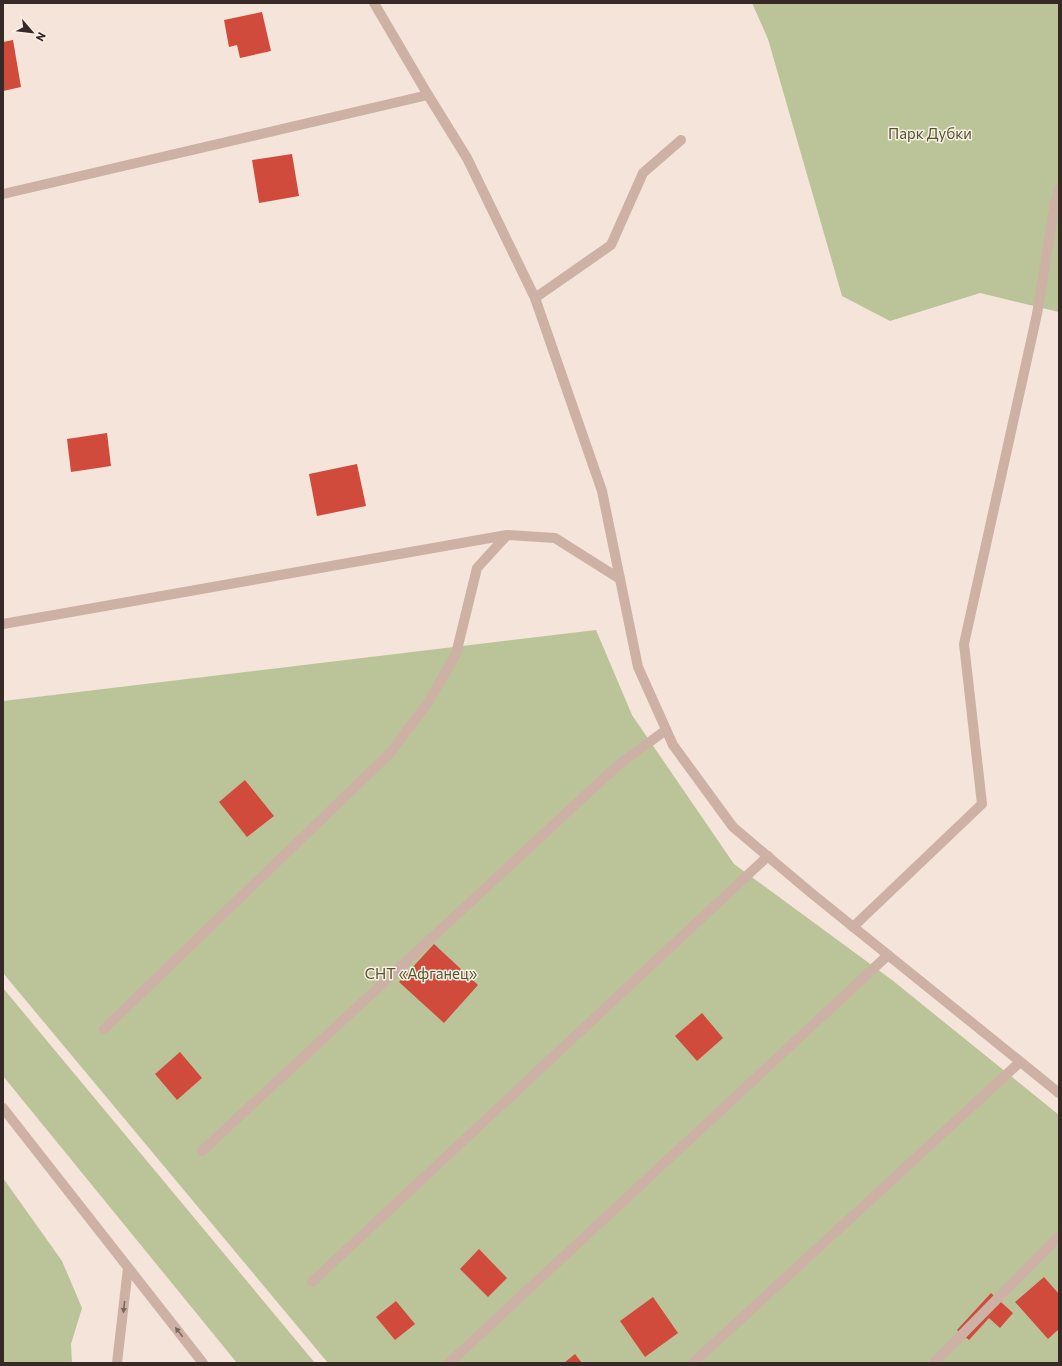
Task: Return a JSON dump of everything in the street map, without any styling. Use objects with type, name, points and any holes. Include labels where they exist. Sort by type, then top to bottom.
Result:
[{"type":"street","points":[[374,3],[467,158],[535,298],[602,491],[638,667],[673,745],[733,827],[853,927],[1059,1093]]},
{"type":"street","points":[[3,194],[428,95]]},
{"type":"street","points":[[535,298],[611,245],[643,173],[681,140]]},
{"type":"street","points":[[853,927],[982,804],[964,644],[1036,314],[1055,203],[1059,188]]},
{"type":"street","points":[[3,624],[506,535],[555,538],[620,579]]},
{"type":"street","points":[[104,1029],[390,753],[429,701],[456,654],[477,568],[506,535]]},
{"type":"street","points":[[202,1151],[618,765],[666,730]]},
{"type":"street","points":[[312,1282],[768,856]]},
{"type":"street","points":[[449,1363],[888,955]]},
{"type":"street","points":[[693,1363],[1020,1062]]},
{"type":"street","points":[[3,1108],[203,1363]]},
{"type":"street","points":[[934,1363],[1059,1236]]},
{"type":"street","points":[[117,1363],[128,1268]]},
{"type":"green space","name":"Парк Дубки","points":[[752,3],[1059,3],[1059,312],[980,293],[890,321],[842,296],[768,39]]},
{"type":"green space","name":"СНТ «Афганец»","points":[[596,630],[632,715],[734,864],[892,980],[1059,1115],[1059,1363],[328,1363],[3,973],[3,701]]},
{"type":"green space","points":[[3,988],[315,1363],[237,1363],[3,1076]]},
{"type":"green space","points":[[3,1178],[62,1261],[82,1308],[71,1344],[72,1363],[3,1363]]},
{"type":"building","points":[[262,12],[271,51],[240,58],[237,45],[229,47],[224,20]]},
{"type":"building","points":[[13,40],[21,87],[3,91],[3,42]]},
{"type":"building","points":[[292,154],[299,196],[259,203],[252,160]]},
{"type":"building","points":[[107,433],[111,466],[71,472],[67,439]]},
{"type":"building","points":[[357,464],[366,506],[317,516],[309,474]]},
{"type":"building","points":[[245,780],[274,816],[247,837],[219,802]]},
{"type":"building","points":[[434,944],[478,985],[444,1023],[399,982]]},
{"type":"building","points":[[702,1013],[723,1038],[697,1061],[675,1036]]},
{"type":"building","points":[[180,1052],[202,1078],[177,1100],[155,1074]]},
{"type":"building","points":[[479,1249],[507,1278],[488,1297],[460,1269]]},
{"type":"building","points":[[1044,1277],[1059,1294],[1059,1329],[1048,1339],[1015,1302]]},
{"type":"building","points":[[991,1293],[1013,1313],[1000,1328],[989,1318],[969,1340],[957,1330]]},
{"type":"building","points":[[653,1297],[678,1333],[645,1357],[620,1321]]},
{"type":"building","points":[[396,1301],[415,1324],[395,1340],[376,1317]]},
{"type":"building","points":[[575,1354],[582,1363],[564,1363]]}]
